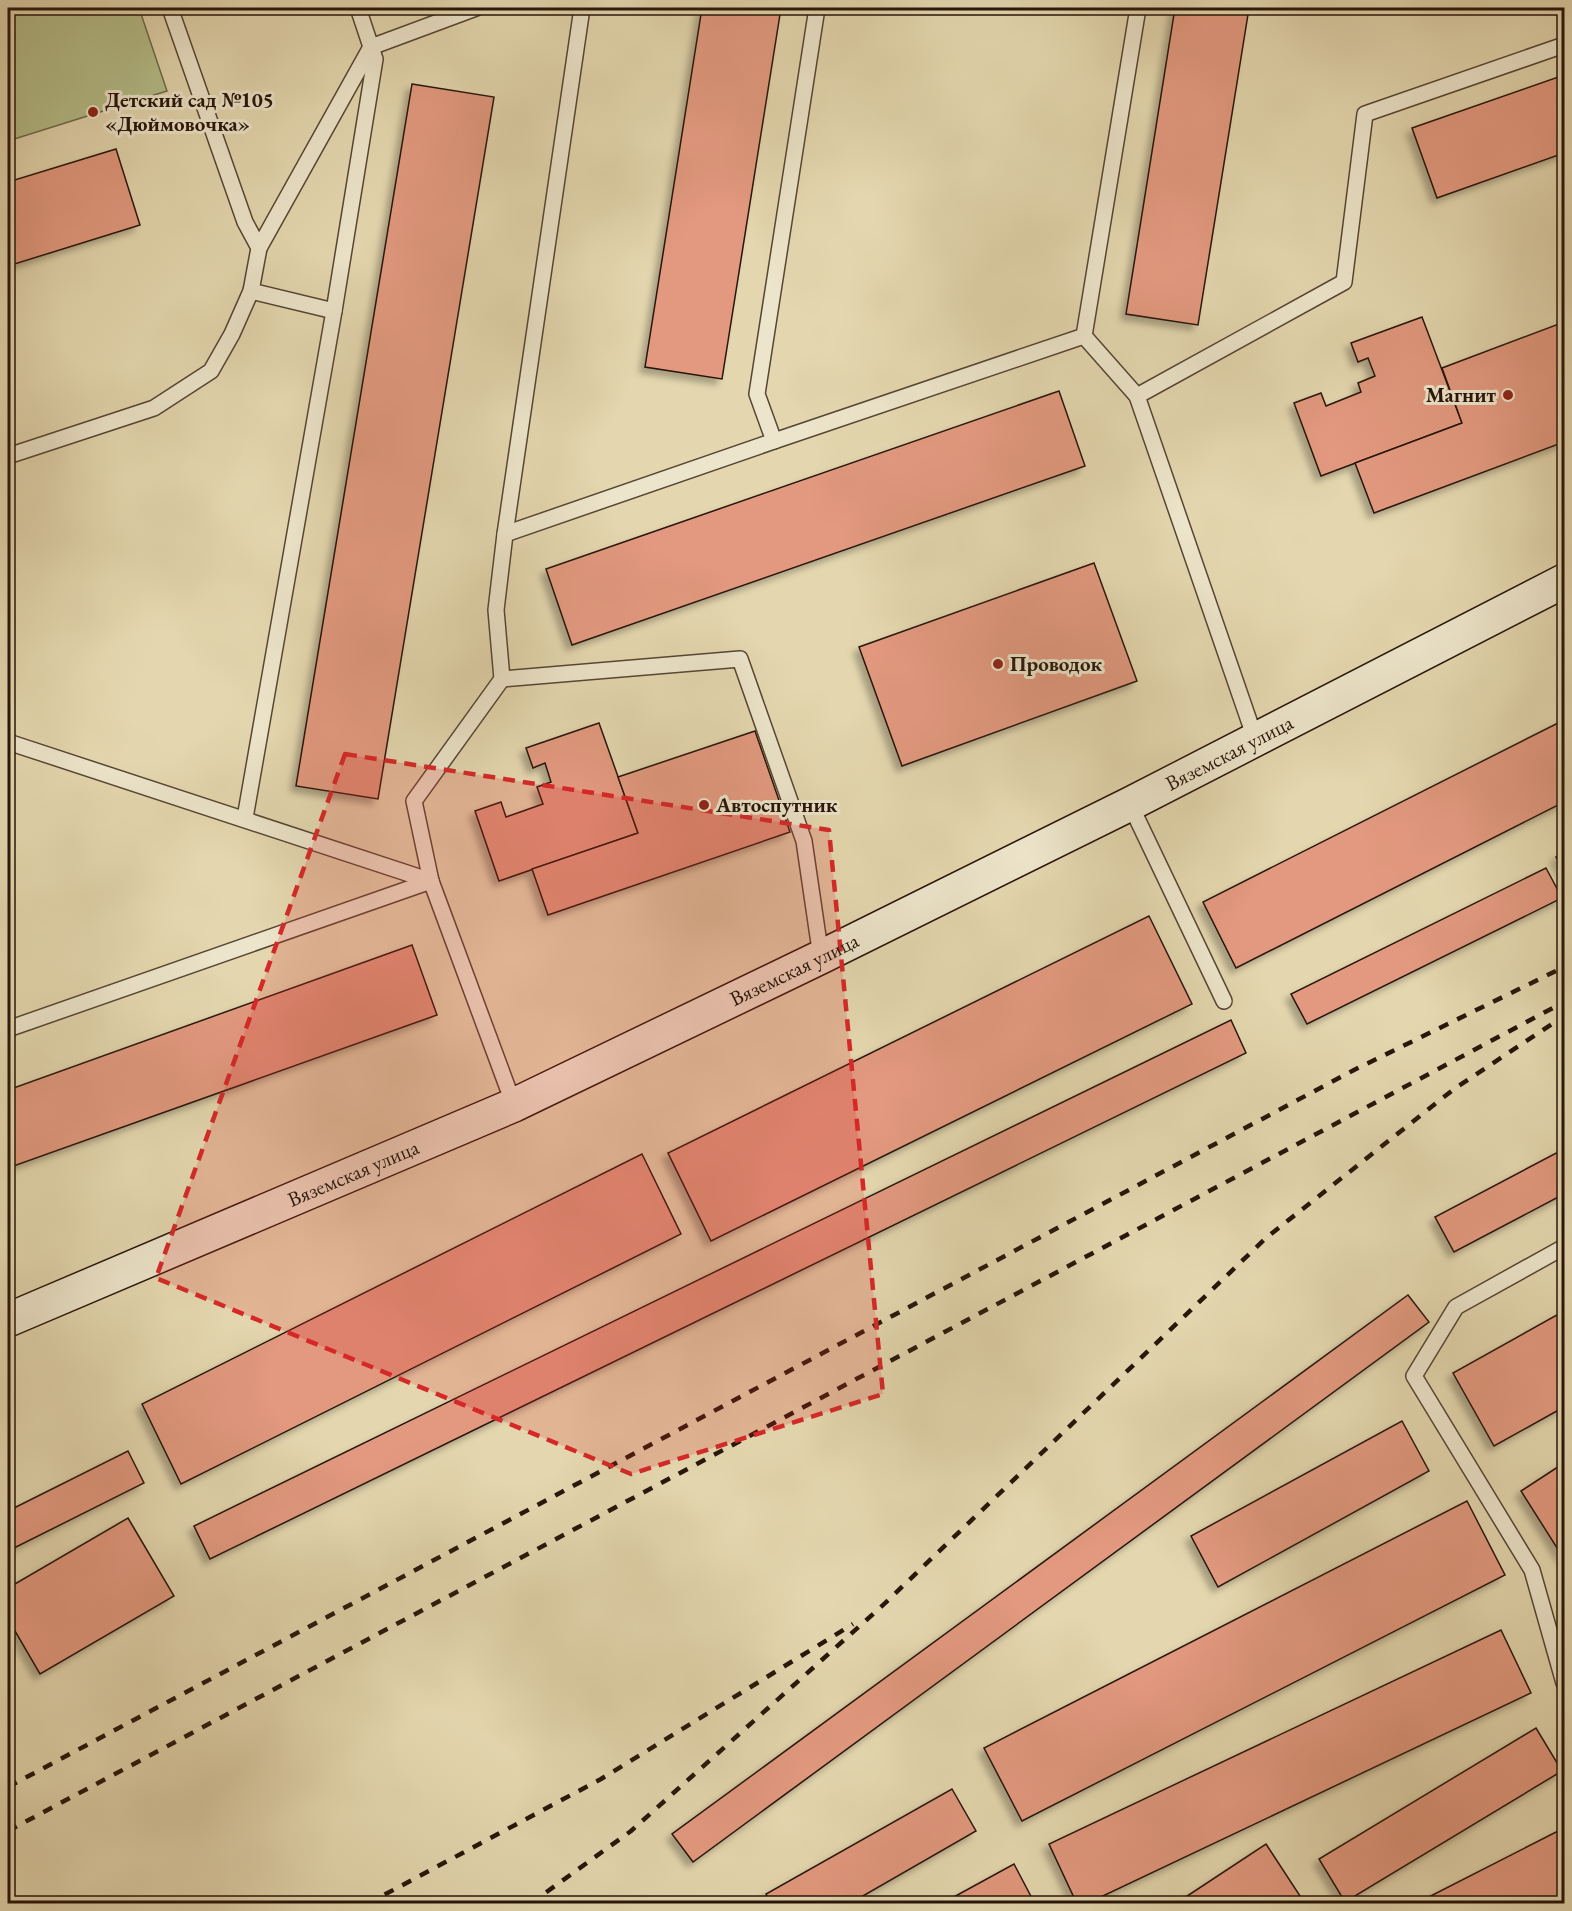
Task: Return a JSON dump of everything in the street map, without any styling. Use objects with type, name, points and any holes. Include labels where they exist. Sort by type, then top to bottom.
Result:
[{"type":"street","name":"Вяземская улица","points":[[8,1320],[514,1105],[821,957],[1130,804],[1564,581]]},
{"type":"lane","points":[[170,8],[245,222],[259,249]]},
{"type":"lane","points":[[245,818],[334,311],[375,59],[358,8]]},
{"type":"lane","points":[[8,456],[154,408],[211,371],[232,334],[251,291],[259,249],[370,47],[476,8]]},
{"type":"lane","points":[[514,1105],[431,880],[414,801],[502,679],[496,610],[505,534],[582,8]]},
{"type":"lane","points":[[774,441],[757,394],[816,8]]},
{"type":"lane","points":[[1084,336],[1138,8]]},
{"type":"lane","points":[[1137,396],[1344,282],[1365,114],[1564,45]]},
{"type":"lane","points":[[251,291],[334,311]]},
{"type":"lane","points":[[505,534],[1084,336]]},
{"type":"lane","points":[[1084,336],[1137,396],[1256,741]]},
{"type":"lane","points":[[502,679],[740,659],[804,841],[821,957]]},
{"type":"lane","points":[[8,742],[431,880]]},
{"type":"lane","points":[[1130,804],[1224,1001]]},
{"type":"lane","points":[[8,1029],[431,880]]},
{"type":"lane","points":[[1564,1247],[1456,1307],[1414,1376],[1532,1570],[1564,1683]]},
{"type":"highlighted area","points":[[345,754],[829,830],[883,1394],[631,1474],[156,1278]]},
{"type":"green space","points":[[8,8],[139,8],[167,91],[8,141]]},
{"type":"building","points":[[702,8],[781,8],[722,379],[645,367]]},
{"type":"building","points":[[1175,8],[1249,8],[1198,325],[1126,314]]},
{"type":"building","points":[[1564,75],[1564,153],[1437,198],[1412,128]]},
{"type":"building","points":[[412,84],[494,97],[378,799],[296,786]]},
{"type":"building","points":[[116,149],[140,225],[8,266],[8,182]]},
{"type":"building","points":[[1422,317],[1462,423],[1321,476],[1294,403],[1321,393],[1326,406],[1361,392],[1358,383],[1375,376],[1368,358],[1358,362],[1351,343]]},
{"type":"building","name":"Магнит","points":[[1564,322],[1564,442],[1374,513],[1355,463],[1462,423],[1442,368]]},
{"type":"building","points":[[1059,391],[1085,466],[572,645],[546,569]]},
{"type":"building","name":"Проводок","points":[[1094,563],[1137,681],[902,766],[859,647]]},
{"type":"building","points":[[1564,720],[1564,802],[1236,968],[1203,902]]},
{"type":"building","points":[[599,723],[638,833],[499,881],[475,811],[501,802],[506,817],[543,804],[537,787],[551,782],[545,763],[533,768],[526,748]]},
{"type":"building","name":"Автоспутник","points":[[755,731],[790,832],[548,915],[532,869],[638,833],[618,777]]},
{"type":"building","points":[[1564,852],[1564,872],[1556,857]]},
{"type":"building","points":[[1546,868],[1562,898],[1307,1024],[1291,994]]},
{"type":"building","points":[[1149,916],[1192,1004],[711,1241],[668,1153]]},
{"type":"building","points":[[412,945],[437,1015],[8,1168],[8,1090]]},
{"type":"building","points":[[1231,1020],[1246,1053],[210,1559],[194,1526]]},
{"type":"building","points":[[1564,1149],[1564,1194],[1454,1252],[1435,1217]]},
{"type":"building","points":[[642,1154],[681,1234],[181,1484],[142,1404]]},
{"type":"building","points":[[1408,1295],[1429,1322],[693,1862],[672,1834]]},
{"type":"building","points":[[1564,1311],[1564,1407],[1494,1446],[1453,1373]]},
{"type":"building","points":[[1402,1421],[1429,1471],[1218,1587],[1191,1536]]},
{"type":"building","points":[[128,1451],[144,1483],[8,1551],[8,1511]]},
{"type":"building","points":[[1564,1463],[1564,1559],[1521,1491]]},
{"type":"building","points":[[1467,1501],[1505,1575],[1022,1821],[984,1748]]},
{"type":"building","points":[[128,1518],[174,1596],[40,1674],[8,1619],[8,1588]]},
{"type":"building","points":[[1501,1630],[1531,1693],[1086,1904],[1077,1904],[1049,1844]]},
{"type":"building","points":[[1536,1728],[1562,1771],[1345,1902],[1319,1859]]},
{"type":"building","points":[[952,1789],[976,1831],[849,1904],[771,1904],[766,1894]]},
{"type":"building","points":[[1564,1828],[1564,1904],[1415,1904]]},
{"type":"building","points":[[1266,1844],[1304,1902],[1175,1904]]},
{"type":"building","points":[[1014,1864],[1035,1904],[941,1904]]},
{"type":"railway","points":[[8,1787],[1354,1070],[1564,967]]},
{"type":"railway","points":[[8,1831],[1564,1002]]},
{"type":"railway","points":[[530,1904],[631,1831],[882,1606],[1266,1238],[1454,1089],[1564,1016]]},
{"type":"railway","points":[[367,1904],[601,1779],[853,1624]]},
{"type":"place","name":"Детский сад №105 «Дюймовочка»","points":[[93,112]]},
{"type":"place","name":"Магнит","points":[[1508,395]]},
{"type":"place","name":"Проводок","points":[[998,664]]},
{"type":"place","name":"Автоспутник","points":[[704,805]]}]
